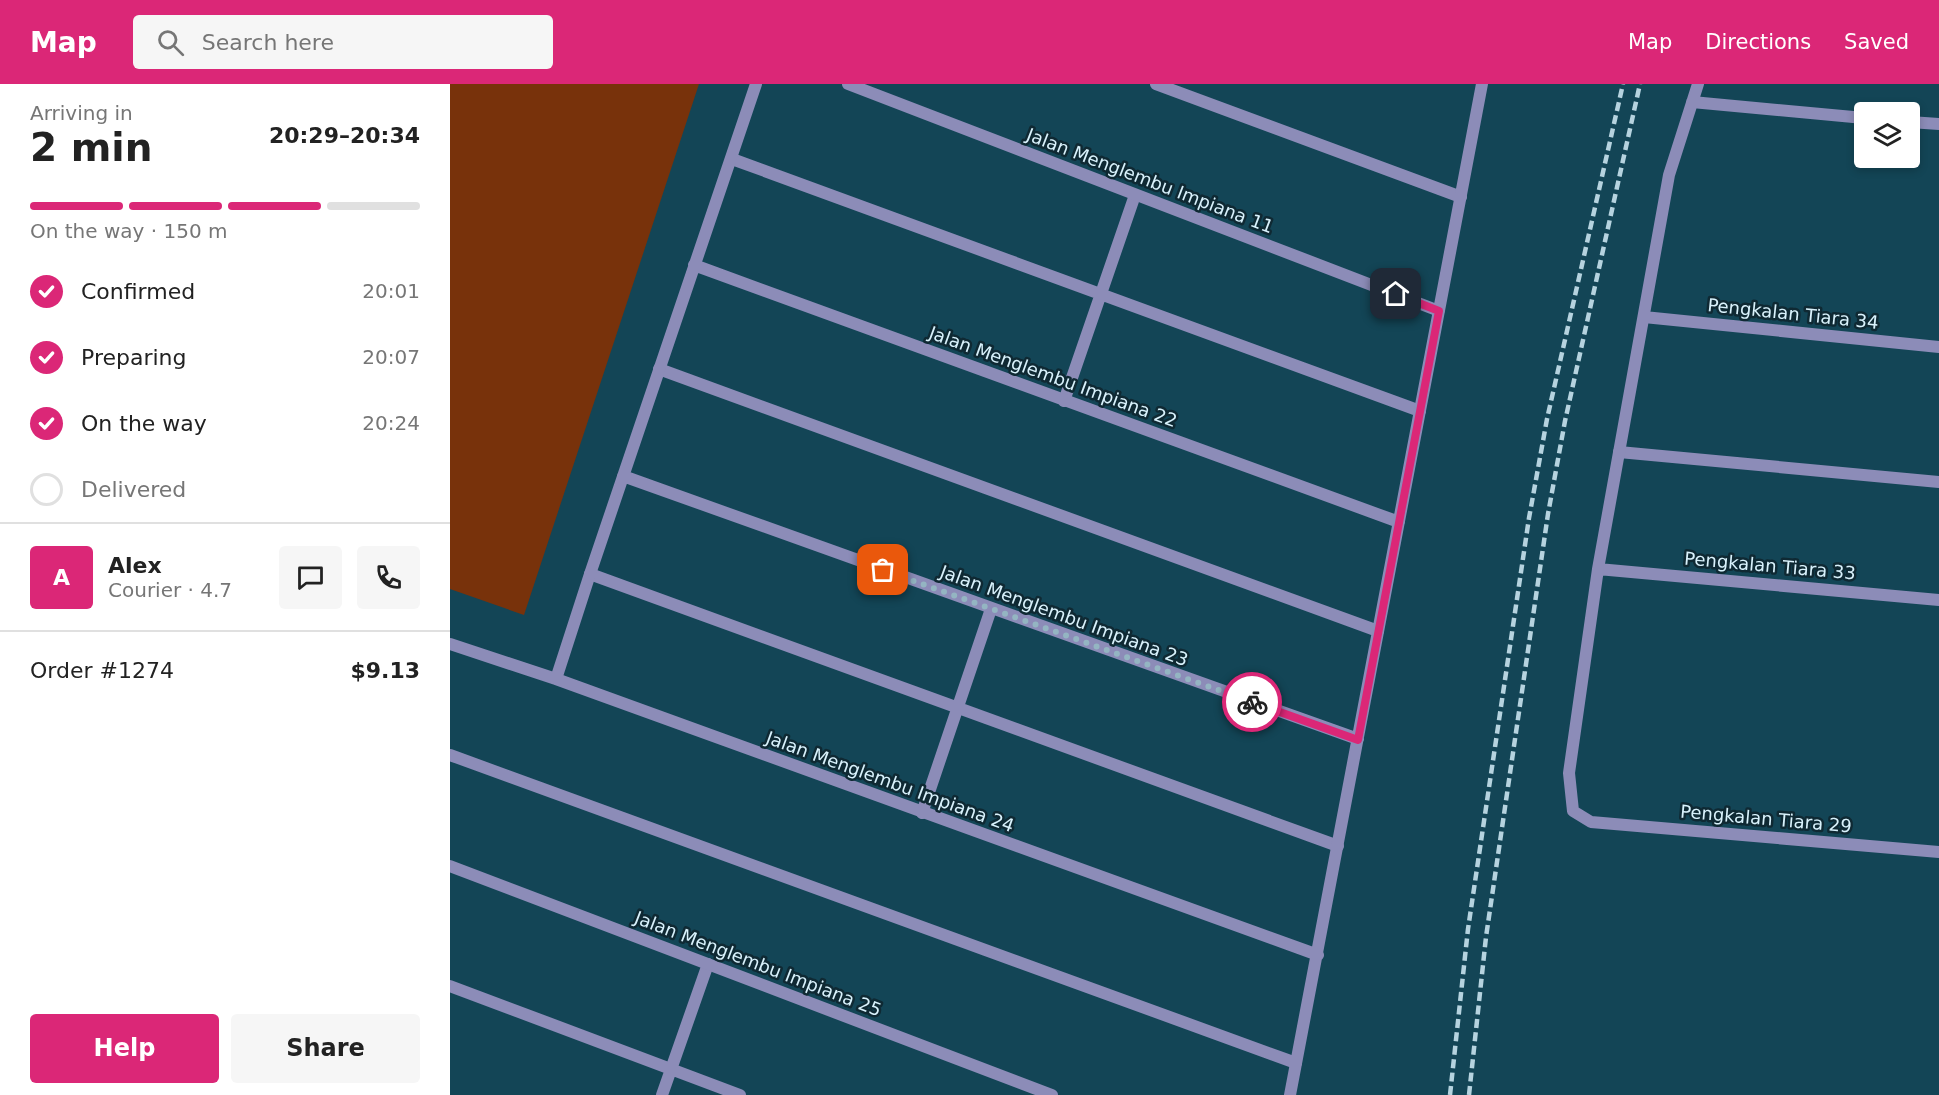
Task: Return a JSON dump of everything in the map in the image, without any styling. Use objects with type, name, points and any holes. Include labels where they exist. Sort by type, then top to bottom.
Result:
[{"type":"street","points":[[556,679],[756,84]]},
{"type":"street","name":"Jalan Menglembu Impiana 11","points":[[848,84],[1439,311]]},
{"type":"street","points":[[1156,84],[1461,197]]},
{"type":"street","points":[[1290,1095],[1482,84]]},
{"type":"street","points":[[1598,569],[1669,175],[1698,84]]},
{"type":"street","points":[[1692,102],[1854,117]]},
{"type":"street","points":[[1920,123],[1939,124]]},
{"type":"street","points":[[732,159],[1420,411]]},
{"type":"street","points":[[1064,401],[1135,195]]},
{"type":"street","name":"Jalan Menglembu Impiana 22","points":[[694,265],[1399,522]]},
{"type":"street","name":"Pengkalan Tiara 34","points":[[1644,317],[1939,346]]},
{"type":"street","points":[[659,369],[1378,632]]},
{"type":"street","points":[[1619,452],[1939,482]]},
{"type":"street","name":"Jalan Menglembu Impiana 23","points":[[623,476],[1358,740]]},
{"type":"street","name":"Pengkalan Tiara 33","points":[[1598,569],[1939,600]]},
{"type":"street","name":"Pengkalan Tiara 29","points":[[1598,569],[1569,773],[1573,811],[1591,822],[1939,852]]},
{"type":"street","points":[[590,574],[1338,846]]},
{"type":"street","points":[[922,813],[991,609]]},
{"type":"street","name":"Jalan Menglembu Impiana 24","points":[[450,644],[556,679],[1318,954]]},
{"type":"street","points":[[450,755],[1296,1064]]},
{"type":"street","name":"Jalan Menglembu Impiana 25","points":[[450,866],[1052,1095]]},
{"type":"street","points":[[662,1095],[708,964]]},
{"type":"street","points":[[450,986],[740,1095]]},
{"type":"shaded area","points":[[450,84],[699,84],[524,615],[450,589]]},
{"type":"railway","points":[[1450,1095],[1468,929],[1529,518],[1547,419],[1623,84]]},
{"type":"railway","points":[[1469,1095],[1486,937],[1548,514],[1565,421],[1640,84]]},
{"type":"way so far","points":[[883,570],[1252,702]]},
{"type":"route","points":[[1252,702],[1358,740],[1439,311],[1396,294]]}]
